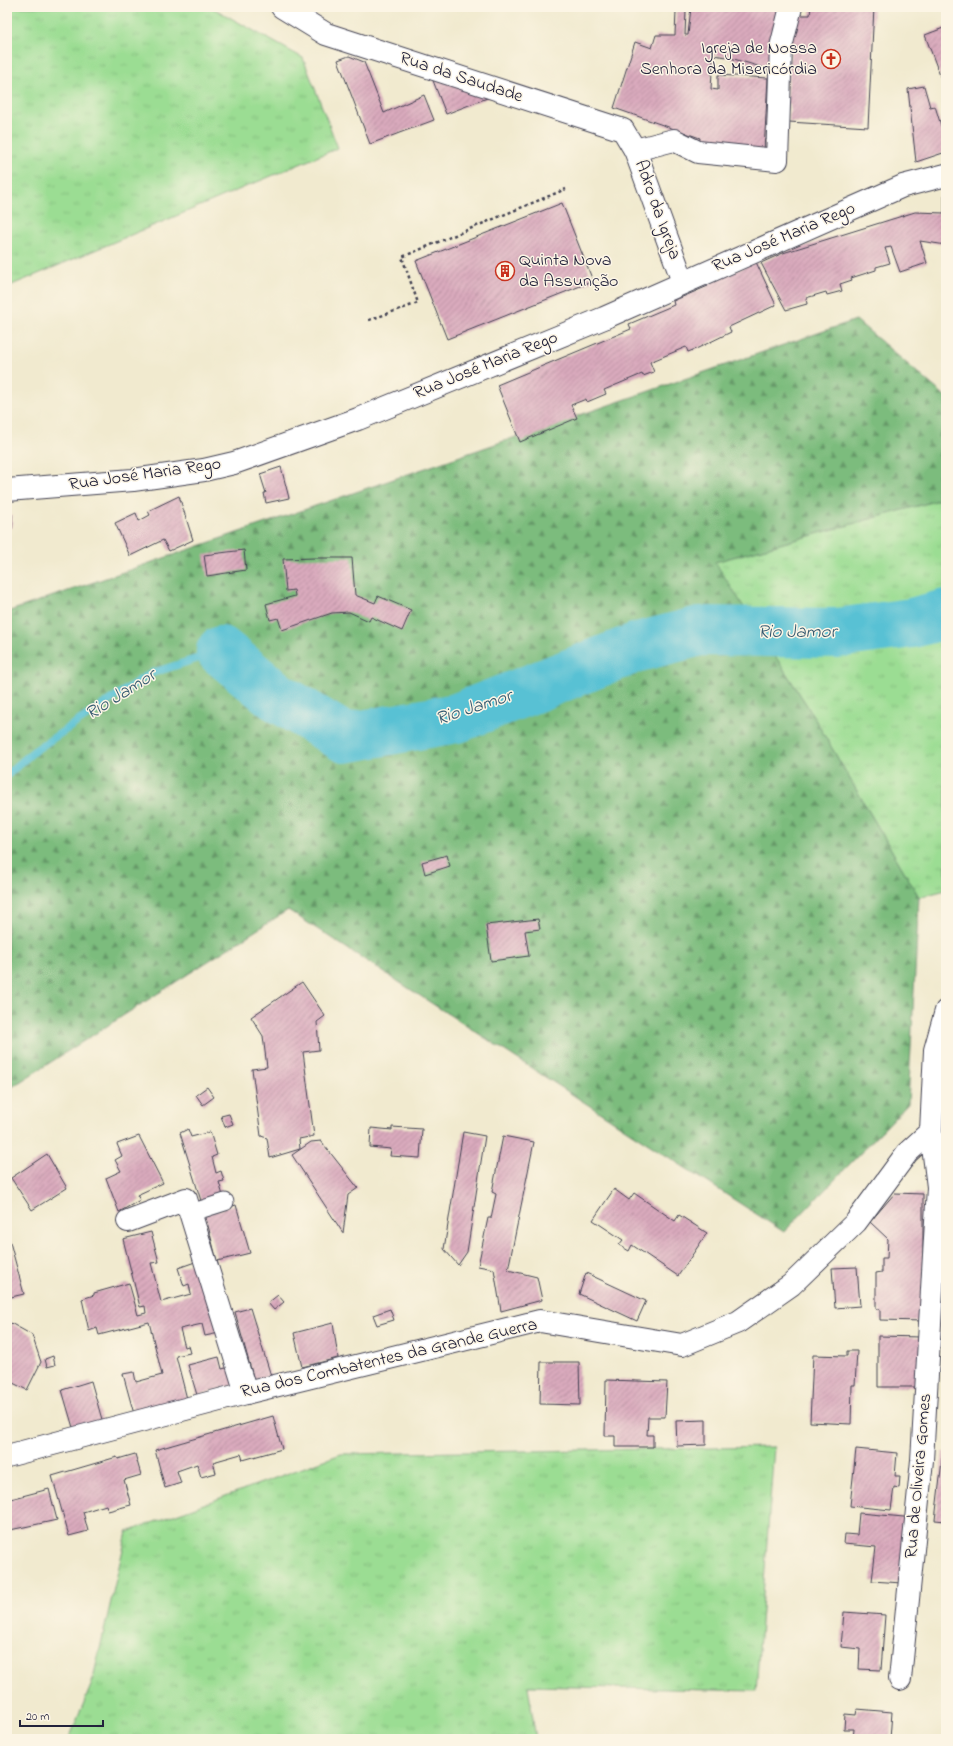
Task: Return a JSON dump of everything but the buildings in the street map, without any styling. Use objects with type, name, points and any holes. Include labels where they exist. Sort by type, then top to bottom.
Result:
[{"type":"street","name":"Rua da Saudade","points":[[282,7],[326,34],[623,130],[635,150]]},
{"type":"street","name":"Adro da Igreja","points":[[683,282],[635,150],[674,140],[698,152],[777,160],[781,47],[791,7]]},
{"type":"street","name":"Rua José Maria Rego","points":[[7,490],[133,480],[227,465],[358,419],[604,318],[903,186],[946,175]]},
{"type":"street","name":"Rua de Oliveira Gomes","points":[[900,1679],[922,1460],[938,1195],[931,1131],[935,1050],[946,1011]]},
{"type":"street","name":"Rua dos Combatentes da Grande Guerra","points":[[7,1456],[246,1393],[540,1321],[682,1345],[738,1322],[791,1285],[856,1222],[907,1153],[931,1131]]},
{"type":"street","points":[[128,1221],[186,1199],[246,1393]]},
{"type":"street","points":[[190,1213],[225,1202]]},
{"type":"path","points":[[369,320],[418,303],[402,257],[566,189]]},
{"type":"green space","points":[[7,7],[211,7],[303,58],[338,148],[7,287]]},
{"type":"green space","points":[[856,320],[946,397],[946,498],[715,562],[806,704],[919,897],[908,1104],[784,1232],[288,910],[12,1087],[7,1094],[7,612]]},
{"type":"green space","points":[[946,498],[946,890],[919,897],[806,704],[714,562]]},
{"type":"green space","points":[[774,1447],[756,1691],[528,1686],[536,1739],[69,1739],[92,1683],[127,1532],[341,1454]]},
{"type":"waterway","name":"Rio Jamor","points":[[221,651],[276,696],[345,738],[457,718],[638,647],[700,631],[837,633],[912,623],[946,614]]},
{"type":"waterway","name":"Rio Jamor","points":[[7,775],[34,751],[149,674],[221,651]]},
{"type":"place","name":"Igreja de Nossa Senhora da Misericórdia","points":[[831,59]]},
{"type":"place","name":"Quinta Nova da Assunção","points":[[505,271]]}]
